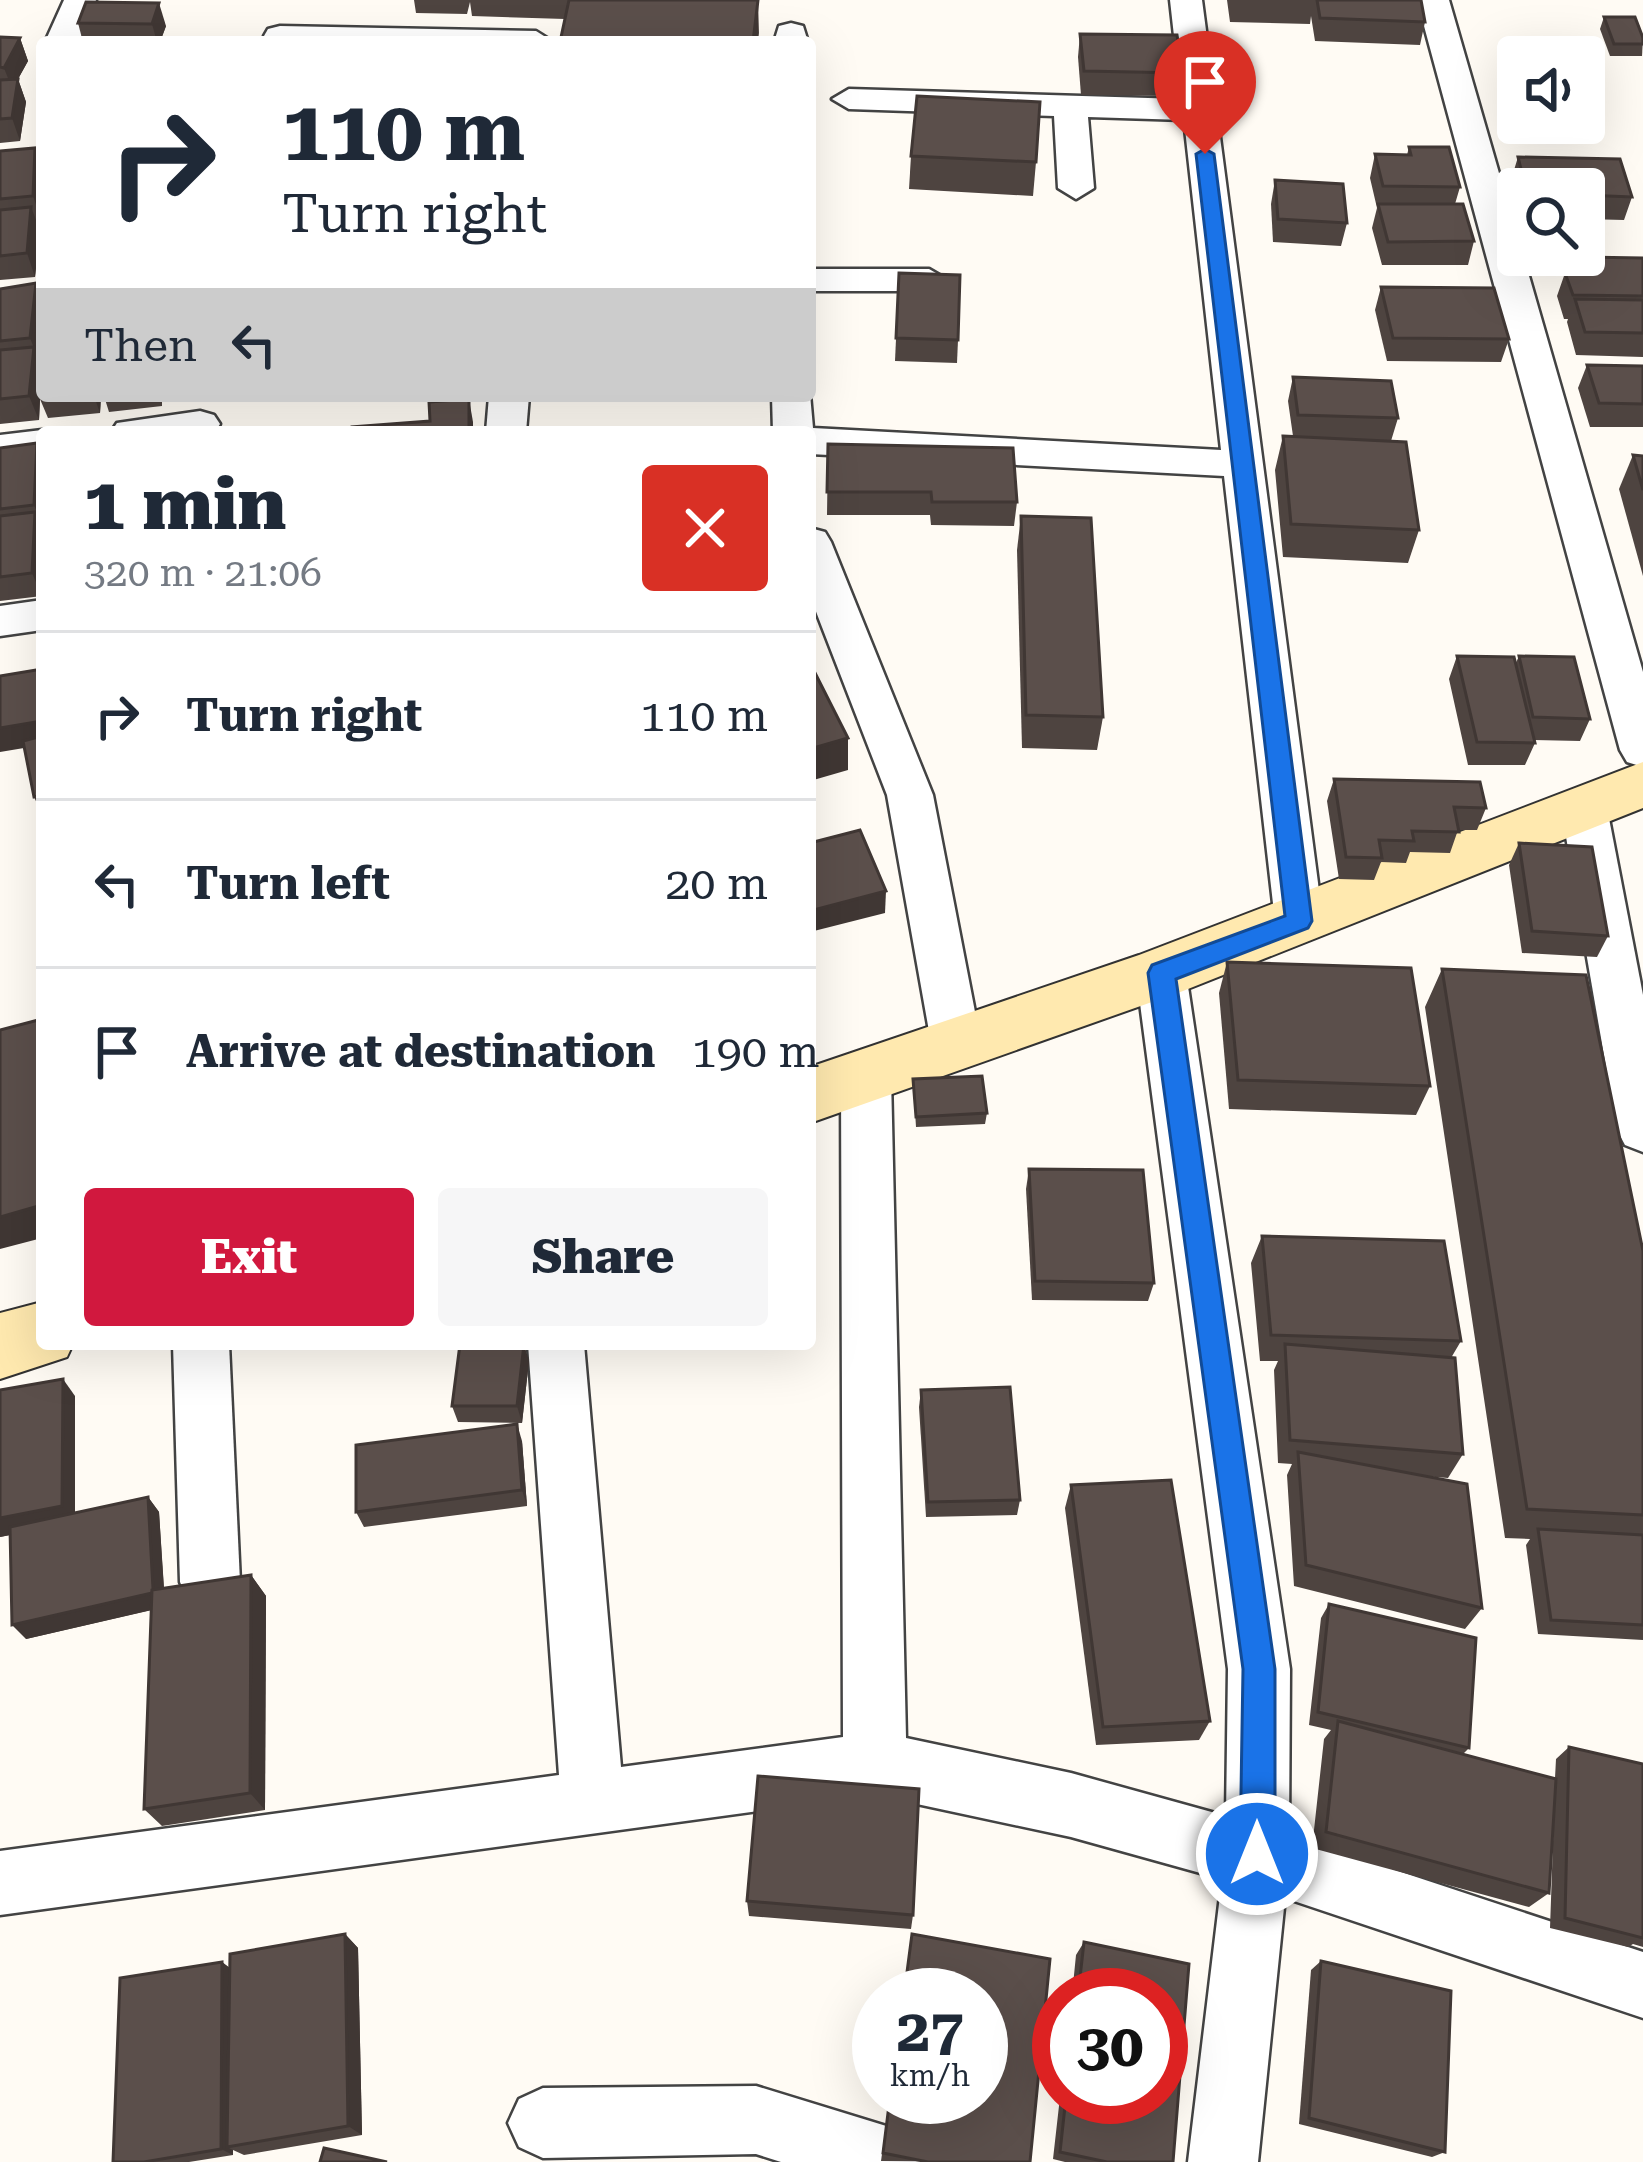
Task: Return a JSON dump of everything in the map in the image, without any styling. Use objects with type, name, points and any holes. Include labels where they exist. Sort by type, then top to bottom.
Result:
[{"type":"street","points":[[65,36],[80,0]]},
{"type":"street","points":[[278,36],[290,0]]},
{"type":"street","points":[[1186,0],[1299,921]]},
{"type":"street","points":[[1433,0],[1643,750]]},
{"type":"street","points":[[849,99],[1200,110]]},
{"type":"street","points":[[1070,106],[1076,188]]},
{"type":"street","points":[[816,280],[929,280]]},
{"type":"street","points":[[159,426],[200,417]]},
{"type":"street","points":[[816,441],[1243,464]]},
{"type":"street","points":[[0,448],[36,444]]},
{"type":"street","points":[[816,557],[910,795],[957,1048]]},
{"type":"street","points":[[0,621],[36,616]]},
{"type":"street","points":[[875,1764],[838,1086],[1162,973],[1643,784]]},
{"type":"street","points":[[1584,808],[1643,1130]]},
{"type":"street","points":[[1162,973],[1259,1669],[1257,1854],[1223,2162]]},
{"type":"street","points":[[0,1346],[36,1336]]},
{"type":"street","points":[[201,1350],[210,1582]]},
{"type":"street","points":[[556,1350],[592,1801]]},
{"type":"street","points":[[0,1883],[875,1764],[989,1783],[1257,1854],[1643,1985]]},
{"type":"street","points":[[543,2123],[756,2120],[897,2162]]},
{"type":"building","points":[[569,0],[758,0],[754,36],[561,36]]},
{"type":"building","points":[[1317,0],[1421,0],[1425,22],[1320,18]]},
{"type":"building","points":[[86,2],[159,3],[152,24],[78,23]]},
{"type":"building","points":[[1604,17],[1635,17],[1643,44],[1614,44]]},
{"type":"building","points":[[1080,34],[1177,35],[1183,73],[1084,71]]},
{"type":"building","points":[[0,37],[20,38],[4,68],[0,67]]},
{"type":"building","points":[[18,79],[12,118],[0,119],[0,80]]},
{"type":"building","points":[[917,96],[1040,102],[1036,162],[911,156]]},
{"type":"building","points":[[1409,147],[1449,147],[1460,187],[1383,186],[1375,154],[1411,155]]},
{"type":"building","points":[[35,148],[33,196],[0,199],[0,151]]},
{"type":"building","points":[[1518,157],[1620,159],[1632,197],[1605,196],[1605,168],[1521,168]]},
{"type":"building","points":[[1275,180],[1343,184],[1347,223],[1278,219]]},
{"type":"building","points":[[1378,204],[1463,204],[1474,241],[1388,242]]},
{"type":"building","points":[[31,207],[27,253],[0,256],[0,210]]},
{"type":"building","points":[[1605,257],[1643,258],[1643,296],[1573,295],[1566,276],[1605,276]]},
{"type":"building","points":[[899,273],[960,275],[958,340],[896,338]]},
{"type":"building","points":[[36,283],[30,338],[0,341],[0,289]]},
{"type":"building","points":[[1381,287],[1494,288],[1509,339],[1393,338]]},
{"type":"building","points":[[1575,299],[1643,300],[1643,333],[1585,332]]},
{"type":"building","points":[[34,347],[29,396],[0,399],[0,350]]},
{"type":"building","points":[[1587,365],[1643,366],[1643,404],[1599,403]]},
{"type":"building","points":[[1293,377],[1391,381],[1398,418],[1298,415]]},
{"type":"building","points":[[429,402],[469,402],[469,426],[365,426],[430,421]]},
{"type":"building","points":[[1283,436],[1406,442],[1419,530],[1291,524]]},
{"type":"building","points":[[36,443],[34,505],[0,509],[0,448]]},
{"type":"building","points":[[828,444],[1013,448],[1017,502],[932,502],[931,492],[827,492]]},
{"type":"building","points":[[1633,455],[1643,456],[1643,490]]},
{"type":"building","points":[[35,512],[32,573],[0,577],[0,516]]},
{"type":"building","points":[[1021,516],[1091,518],[1103,717],[1026,715]]},
{"type":"building","points":[[1457,656],[1514,657],[1535,743],[1477,742]]},
{"type":"building","points":[[1519,656],[1574,657],[1590,719],[1533,717]]},
{"type":"building","points":[[36,670],[36,722],[0,728],[0,676]]},
{"type":"building","points":[[816,675],[848,738],[816,747]]},
{"type":"building","points":[[36,738],[34,797],[23,741]]},
{"type":"building","points":[[1334,779],[1480,782],[1486,808],[1454,807],[1459,832],[1412,831],[1414,841],[1379,840],[1382,858],[1346,857]]},
{"type":"building","points":[[860,830],[886,891],[816,909],[816,841]]},
{"type":"building","points":[[1519,843],[1592,847],[1608,936],[1532,931]]},
{"type":"building","points":[[1227,962],[1411,968],[1430,1086],[1238,1080]]},
{"type":"building","points":[[1442,969],[1586,975],[1643,1251],[1643,1515],[1527,1509]]},
{"type":"building","points":[[36,1021],[36,1207],[0,1217],[0,1030]]},
{"type":"building","points":[[982,1076],[987,1113],[916,1117],[913,1079]]},
{"type":"building","points":[[1029,1169],[1143,1170],[1154,1283],[1035,1281]]},
{"type":"building","points":[[1262,1236],[1444,1241],[1461,1341],[1271,1335]]},
{"type":"building","points":[[1285,1344],[1455,1358],[1463,1454],[1290,1440]]},
{"type":"building","points":[[459,1350],[523,1350],[517,1406],[452,1406]]},
{"type":"building","points":[[63,1379],[62,1506],[0,1518],[0,1390]]},
{"type":"building","points":[[1010,1387],[1020,1500],[928,1502],[921,1390]]},
{"type":"building","points":[[517,1424],[522,1490],[356,1512],[356,1445]]},
{"type":"building","points":[[1298,1452],[1467,1484],[1482,1608],[1306,1565]]},
{"type":"building","points":[[1171,1480],[1210,1721],[1103,1727],[1071,1485]]},
{"type":"building","points":[[148,1497],[152,1593],[12,1625],[10,1527]]},
{"type":"building","points":[[1538,1529],[1643,1535],[1643,1625],[1551,1620]]},
{"type":"building","points":[[251,1575],[250,1793],[144,1809],[152,1590]]},
{"type":"building","points":[[1329,1604],[1476,1638],[1469,1748],[1318,1712]]},
{"type":"building","points":[[1338,1721],[1556,1779],[1549,1893],[1326,1832]]},
{"type":"building","points":[[1569,1747],[1643,1764],[1643,1938],[1565,1918]]},
{"type":"building","points":[[758,1776],[919,1789],[913,1915],[747,1901]]},
{"type":"building","points":[[345,1934],[348,2126],[227,2147],[230,1954]]},
{"type":"building","points":[[912,1934],[1050,1959],[1049,1968],[1032,1968],[1030,2162],[928,2162],[883,2153],[887,2124],[1008,2124],[1008,1968],[908,1968]]},
{"type":"building","points":[[1084,1942],[1189,1964],[1188,1976],[1188,1968],[1081,1968]]},
{"type":"building","points":[[1321,1961],[1451,1991],[1445,2152],[1309,2118]]},
{"type":"building","points":[[222,1962],[221,2149],[144,2162],[113,2162],[120,1978]]},
{"type":"building","points":[[1063,2124],[1176,2124],[1173,2162],[1107,2162],[1060,2152]]},
{"type":"building","points":[[324,2148],[387,2162],[320,2162]]},
{"type":"route","points":[[1205,154],[1299,921],[1162,973],[1259,1669],[1257,1854]]}]
